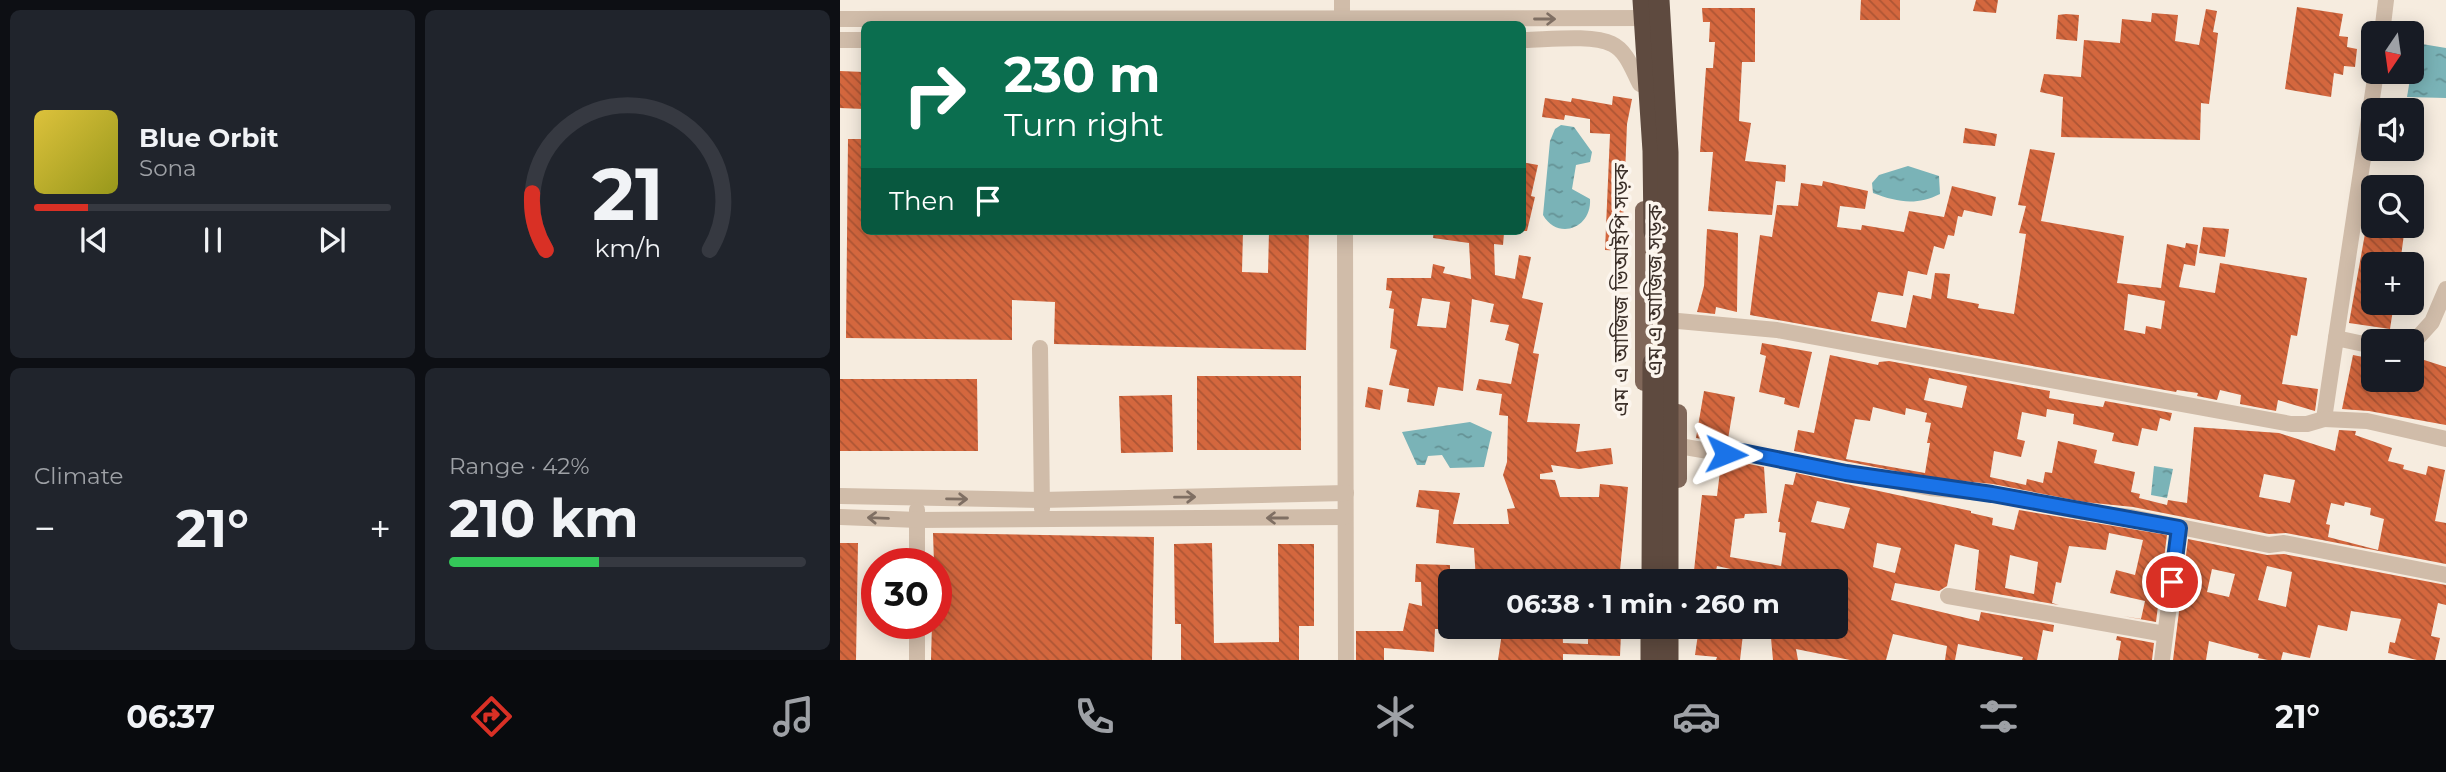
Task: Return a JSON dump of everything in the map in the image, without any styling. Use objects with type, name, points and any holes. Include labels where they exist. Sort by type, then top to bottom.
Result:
[{"type":"highway","points":[[1664,6],[1668,152],[1668,569]]},
{"type":"highway","points":[[1639,9],[1653,151],[1652,569]]},
{"type":"highway","points":[[1651,639],[1651,660]]},
{"type":"highway","points":[[1668,639],[1668,660]]},
{"type":"main road","name":"এম এ আজিজ ভিআইপি সড়ক","points":[[1633,0],[1639,9],[1644,169],[1643,569]]},
{"type":"main road","name":"এম এ আজিজ সড়ক","points":[[1664,6],[1678,176],[1678,569]]},
{"type":"main road","points":[[1643,639],[1643,660]]},
{"type":"main road","points":[[1677,639],[1677,660]]},
{"type":"street","points":[[1342,0],[1342,21]]},
{"type":"street","points":[[2383,21],[2386,0]]},
{"type":"street","points":[[1365,21],[1664,6]]},
{"type":"street","points":[[840,19],[1175,21]]},
{"type":"street","points":[[840,40],[861,40]]},
{"type":"street","points":[[1526,40],[1593,40],[1612,44],[1626,57],[1640,84]]},
{"type":"street","points":[[2324,418],[2374,84]]},
{"type":"street","points":[[1345,235],[1346,660]]},
{"type":"street","points":[[2424,331],[2432,322],[2446,289]]},
{"type":"street","points":[[1678,321],[1777,330],[2291,424],[2307,424],[2324,418],[2367,421],[2446,439]]},
{"type":"street","points":[[2336,338],[2361,343]]},
{"type":"street","points":[[1040,348],[1042,519]]},
{"type":"street","points":[[1679,446],[1726,454],[1727,449],[1846,473],[1992,494],[2269,545],[2284,543],[2446,575]]},
{"type":"street","points":[[840,496],[1041,500],[1346,494]]},
{"type":"street","points":[[915,498],[917,548]]},
{"type":"street","points":[[840,517],[918,520],[1345,517]]},
{"type":"street","points":[[2162,660],[2179,528]]},
{"type":"street","points":[[1948,596],[2165,635]]},
{"type":"street","points":[[917,639],[917,660]]},
{"type":"water","points":[[2424,44],[2446,48],[2446,98],[2407,97],[2409,84],[2424,84]]},
{"type":"water","points":[[1561,125],[1574,127],[1592,152],[1590,162],[1576,165],[1572,189],[1590,199],[1589,209],[1580,224],[1565,229],[1549,223],[1543,215],[1550,141],[1555,129]]},
{"type":"water","points":[[1908,166],[1939,176],[1940,194],[1923,200],[1906,201],[1873,193],[1872,183],[1879,175]]},
{"type":"water","points":[[1470,422],[1492,432],[1484,467],[1450,468],[1442,455],[1428,456],[1425,465],[1417,465],[1402,432]]},
{"type":"water","points":[[2154,466],[2173,469],[2167,498],[2151,495]]},
{"type":"building","points":[[1861,0],[1900,0],[1900,20],[1860,20]]},
{"type":"building","points":[[1976,0],[1998,0],[1996,13],[1973,11]]},
{"type":"building","points":[[2297,7],[2343,14],[2339,36],[2348,37],[2347,47],[2357,49],[2355,67],[2344,66],[2343,75],[2334,73],[2331,97],[2285,89]]},
{"type":"building","points":[[1702,8],[1755,8],[1755,62],[1742,62],[1739,121],[1751,123],[1745,161],[1786,165],[1785,182],[1776,181],[1772,215],[1708,211],[1713,152],[1700,152],[1706,68],[1713,68],[1715,42],[1709,42],[1710,22],[1703,22]]},
{"type":"building","points":[[2206,9],[2217,11],[2213,32],[2218,33],[2209,104],[2201,103],[2200,140],[2061,137],[2063,97],[2040,92],[2044,74],[2081,77],[2084,40],[2120,43],[2122,19],[2151,22],[2152,13],[2178,15],[2175,41],[2199,45]]},
{"type":"building","points":[[2058,15],[2079,15],[2077,41],[2056,39]]},
{"type":"building","points":[[840,71],[861,72],[861,109],[840,108]]},
{"type":"building","points":[[1613,96],[1632,99],[1627,124],[1622,251],[1605,250],[1610,134],[1590,133],[1590,119],[1565,115],[1564,120],[1542,117],[1545,98],[1571,102],[1572,98],[1612,105]]},
{"type":"building","points":[[1965,128],[1997,134],[1995,146],[1963,143]]},
{"type":"building","points":[[848,139],[861,139],[861,235],[1243,235],[1242,272],[1268,273],[1269,235],[1309,235],[1306,350],[1054,344],[1055,302],[1012,300],[1012,340],[846,338]]},
{"type":"building","points":[[2030,149],[2055,153],[2041,221],[2124,236],[2117,283],[2161,288],[2167,244],[2185,248],[2186,243],[2198,245],[2195,266],[2184,264],[2179,287],[2215,293],[2220,263],[2307,278],[2297,336],[2291,335],[2282,384],[2318,389],[2315,411],[2278,400],[2276,411],[2240,404],[2241,395],[2220,390],[2217,400],[2197,396],[2198,393],[2176,392],[1750,315],[1760,235],[1772,237],[1777,205],[1798,206],[1801,183],[1822,186],[1823,181],[1868,191],[1865,209],[1840,206],[1837,227],[1861,230],[1862,225],[1904,232],[1909,211],[1944,217],[1952,186],[1996,197],[1992,216],[1964,210],[1962,217],[1958,216],[1954,236],[1948,235],[1944,249],[1934,246],[1927,275],[1908,271],[1903,296],[1878,292],[1871,321],[1906,328],[1913,295],[1931,299],[1935,273],[1950,274],[1947,298],[1979,304],[1978,308],[2014,314],[2026,234],[2019,233],[2026,206],[2018,205]],"holes":[[[2128,294],[2165,301],[2161,329],[2146,326],[2145,334],[2124,330]]]},
{"type":"building","points":[[1526,163],[1538,165],[1531,196],[1535,197],[1527,231]]},
{"type":"building","points":[[2203,227],[2229,229],[2225,257],[2199,253]]},
{"type":"building","points":[[1707,229],[1738,233],[1737,312],[1716,307],[1715,314],[1697,312],[1704,286]]},
{"type":"building","points":[[1433,235],[1504,235],[1503,245],[1494,244],[1495,275],[1515,279],[1519,255],[1531,257],[1522,298],[1543,303],[1533,353],[1539,354],[1527,422],[1580,424],[1576,452],[1611,448],[1613,464],[1579,469],[1551,465],[1553,472],[1540,474],[1540,479],[1555,480],[1560,497],[1599,497],[1600,484],[1628,487],[1620,569],[1475,569],[1474,548],[1436,543],[1439,510],[1416,507],[1419,490],[1460,493],[1453,524],[1509,524],[1507,509],[1515,508],[1503,475],[1507,462],[1508,416],[1499,415],[1502,394],[1476,390],[1479,379],[1511,384],[1519,344],[1505,340],[1509,325],[1490,322],[1494,304],[1472,299],[1463,391],[1438,387],[1434,406],[1407,402],[1409,389],[1389,385],[1397,350],[1390,348],[1394,309],[1389,308],[1392,291],[1386,290],[1387,278],[1431,278],[1433,264],[1445,267],[1443,273],[1471,279],[1469,243],[1433,238]],"holes":[[[1422,298],[1450,302],[1446,328],[1417,326]]]},
{"type":"building","points":[[2364,238],[2403,238],[2402,252],[2362,252]]},
{"type":"building","points":[[2361,256],[2361,315],[2392,315],[2390,329],[2349,323]]},
{"type":"building","points":[[1762,343],[1812,352],[1799,408],[1784,404],[1785,398],[1759,392],[1766,356],[1760,354]]},
{"type":"building","points":[[1830,355],[1878,365],[1879,362],[1889,361],[2050,391],[2049,398],[2071,402],[2103,407],[2105,401],[2172,413],[2170,421],[2160,418],[2157,431],[2142,428],[2138,446],[2112,441],[2114,433],[2073,424],[2074,414],[2047,409],[2046,417],[2022,412],[2017,439],[2025,441],[2021,457],[1994,451],[1990,477],[2026,485],[2027,479],[2043,483],[2045,472],[2052,473],[2058,441],[2097,450],[2094,463],[2135,472],[2131,492],[2140,494],[2139,498],[2167,505],[2168,500],[2187,503],[2194,427],[2279,433],[2335,451],[2339,430],[2356,431],[2355,435],[2392,448],[2388,461],[2404,465],[2403,469],[2426,475],[2428,466],[2445,470],[2435,521],[2446,523],[2446,564],[2286,533],[2269,534],[2133,507],[2084,502],[1993,484],[1931,478],[1794,451],[1798,430],[1814,433]],"holes":[[[1929,378],[1967,386],[1962,408],[1924,400]],[[1873,407],[1905,415],[1906,408],[1927,413],[1925,422],[1931,423],[1925,473],[1846,459],[1855,419],[1870,421]],[[2264,474],[2295,480],[2290,503],[2259,497]],[[2345,502],[2371,508],[2370,515],[2384,519],[2378,550],[2328,537],[2330,525],[2326,524],[2331,503],[2344,506]]]},
{"type":"building","points":[[2353,355],[2361,357],[2361,392],[2424,392],[2424,360],[2446,367],[2446,425],[2369,411],[2342,409]]},
{"type":"building","points":[[1197,376],[1301,376],[1301,450],[1197,450]]},
{"type":"building","points":[[840,379],[977,379],[978,451],[840,451]]},
{"type":"building","points":[[1368,387],[1383,390],[1380,410],[1365,407]]},
{"type":"building","points":[[1704,391],[1735,397],[1728,439],[1719,442],[1696,438]]},
{"type":"building","points":[[1172,395],[1173,452],[1121,453],[1119,396]]},
{"type":"building","points":[[1734,461],[1764,467],[1767,513],[1745,514],[1744,518],[1735,519],[1730,557],[1781,566],[1786,533],[1779,532],[1778,522],[1785,484],[1793,485],[1796,473],[1971,511],[1993,518],[1992,525],[2014,530],[2019,510],[2167,535],[2156,622],[2123,616],[2141,619],[2145,601],[2110,593],[2116,570],[2135,575],[2143,540],[2109,533],[2106,550],[2069,546],[2061,583],[2056,582],[2052,603],[2059,605],[1975,590],[1979,550],[1955,544],[1947,586],[1939,591],[1895,583],[1891,600],[1979,621],[1981,612],[2054,625],[2053,632],[2043,630],[2037,660],[2022,660],[2023,657],[1958,644],[1955,660],[1945,660],[1947,646],[1893,634],[1886,660],[1850,660],[1796,649],[1798,660],[1773,660],[1771,639],[1848,639],[1848,569],[1731,569],[1717,566],[1716,569],[1694,569],[1702,495],[1717,496],[1720,471],[1725,471],[1726,464]],"holes":[[[1817,501],[1850,508],[1844,529],[1811,522]],[[1877,543],[1901,548],[1895,573],[1873,567]],[[2010,555],[2038,562],[2034,594],[2005,588]]]},
{"type":"building","points":[[933,533],[1154,537],[1152,660],[931,660],[932,639],[952,639],[952,548],[934,548]]},
{"type":"building","points":[[2188,539],[2446,585],[2446,605],[2438,603],[2431,636],[2440,638],[2435,660],[2417,660],[2388,653],[2390,642],[2395,643],[2401,619],[2351,611],[2347,631],[2318,625],[2310,658],[2283,652],[2281,660],[2268,660],[2258,658],[2259,654],[2209,641],[2206,660],[2173,660]],"holes":[[[2267,566],[2292,572],[2286,607],[2258,600]],[[2212,569],[2235,574],[2229,597],[2207,592]]]},
{"type":"building","points":[[840,543],[858,543],[856,660],[840,660]]},
{"type":"building","points":[[1212,543],[1214,643],[1279,642],[1278,544],[1314,544],[1314,626],[1299,626],[1299,660],[1181,660],[1181,624],[1175,624],[1174,544]]},
{"type":"building","points":[[1416,564],[1450,565],[1450,569],[1438,569],[1438,629],[1435,629],[1434,652],[1384,648],[1384,660],[1356,660],[1356,631],[1403,631],[1409,603],[1422,606],[1421,582],[1415,582]]},
{"type":"building","points":[[2117,636],[2154,643],[2152,660],[2118,660],[2121,641],[2116,640]]},
{"type":"building","points":[[1501,639],[1563,639],[1563,643],[1588,644],[1588,639],[1621,639],[1620,656],[1563,654],[1563,660],[1498,660]]},
{"type":"building","points":[[1697,639],[1742,639],[1740,660],[1716,660],[1717,657],[1695,655]]},
{"type":"route","points":[[1726,454],[1727,449],[1930,488],[1992,494],[2106,516],[2112,514],[2131,517],[2179,528],[2172,582]]}]
